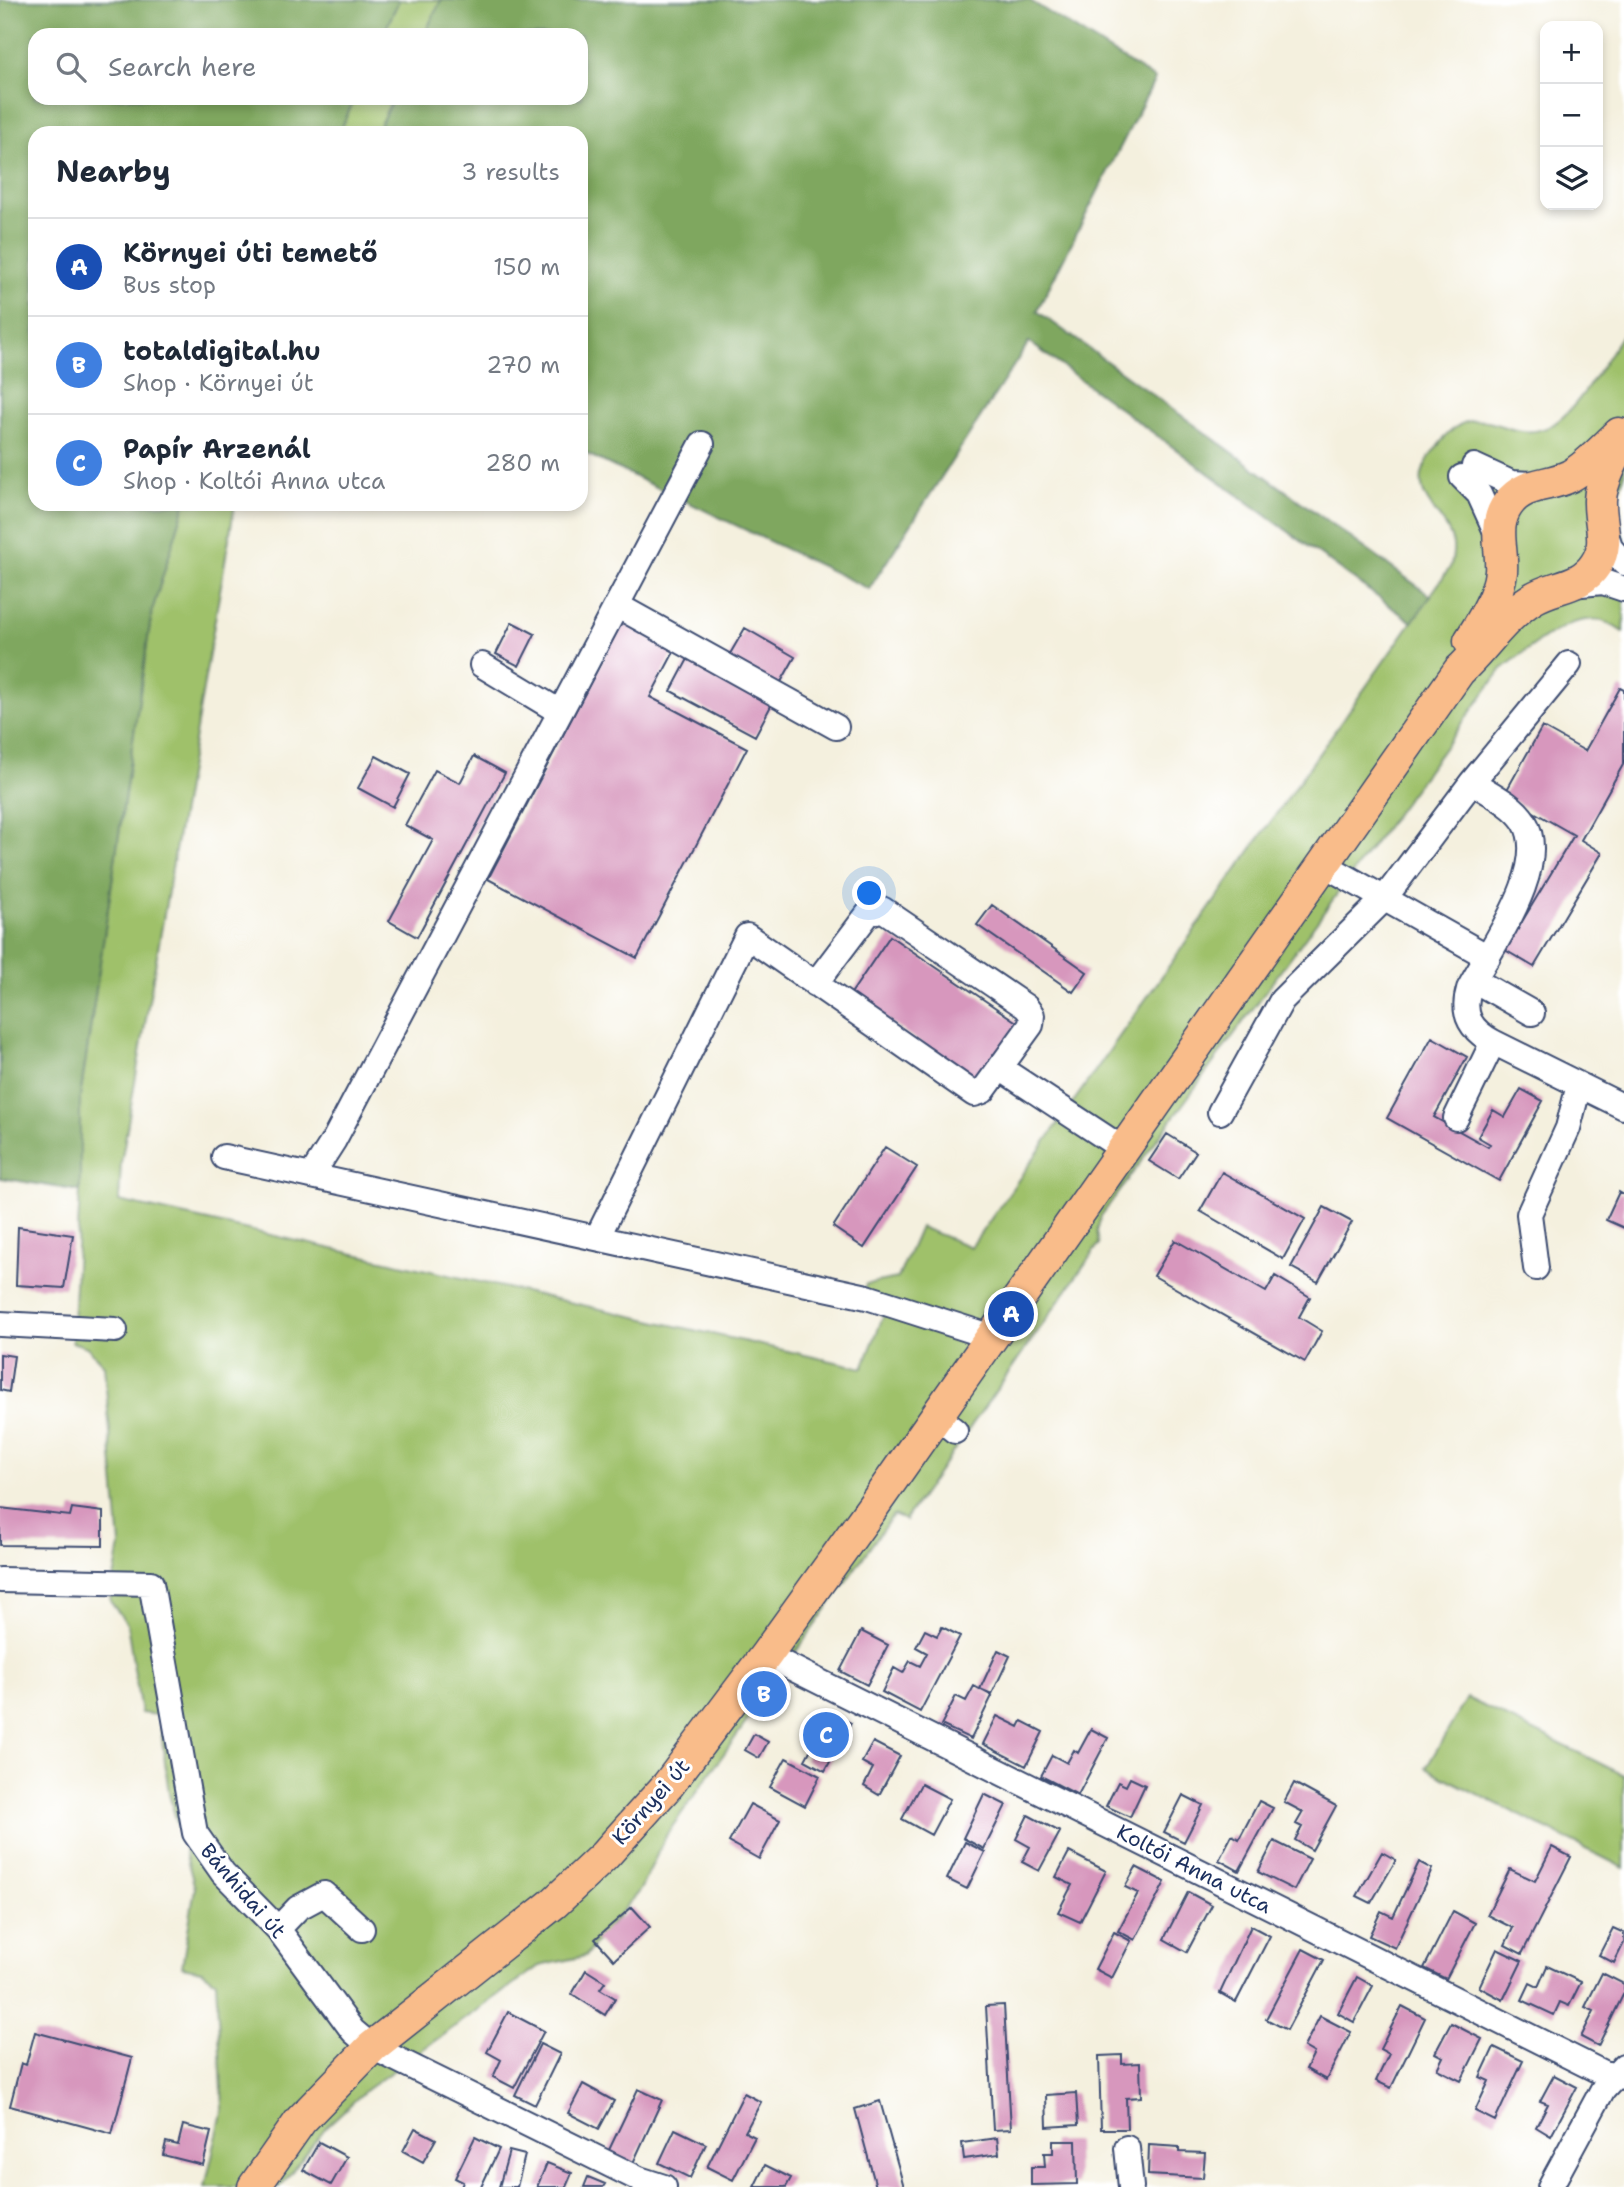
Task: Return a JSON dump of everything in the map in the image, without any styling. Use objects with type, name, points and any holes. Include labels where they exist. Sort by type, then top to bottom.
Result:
[{"type":"main road","points":[[1459,671],[1463,652],[1496,591],[1500,519],[1508,504],[1520,492],[1569,477],[1624,429]]},
{"type":"main road","points":[[1459,671],[1512,614],[1538,595],[1564,587],[1586,576],[1597,563],[1603,546],[1602,493],[1624,440]]},
{"type":"main road","points":[[1544,483],[1567,485],[1592,502],[1604,529]]},
{"type":"main road","points":[[1499,545],[1510,569],[1523,581],[1538,587],[1564,587]]},
{"type":"main road","name":"Környei út","points":[[254,2187],[301,2120],[372,2046],[496,1951],[597,1863],[668,1785],[874,1505],[946,1424],[992,1336],[1459,671]]},
{"type":"street","points":[[311,1176],[340,1128],[702,444]]},
{"type":"street","points":[[1499,545],[1468,472],[1511,483],[1544,483]]},
{"type":"street","points":[[1604,529],[1611,549],[1624,563]]},
{"type":"street","points":[[1564,587],[1604,582],[1624,589]]},
{"type":"street","points":[[618,606],[836,727]]},
{"type":"street","points":[[1220,1112],[1282,1000],[1384,899],[1472,782],[1569,664]]},
{"type":"street","points":[[482,665],[560,712]]},
{"type":"street","points":[[1472,782],[1514,810],[1524,821],[1533,850],[1518,900],[1474,980],[1466,1000],[1467,1017],[1479,1034],[1624,1107]]},
{"type":"street","points":[[1323,864],[1488,957]]},
{"type":"street","points":[[597,1238],[747,936],[815,984],[974,1094],[983,1091],[1031,1025],[1032,1015],[1026,1007],[882,909],[868,914],[815,984]]},
{"type":"street","points":[[1474,980],[1532,1013]]},
{"type":"street","points":[[1456,1118],[1493,1042]]},
{"type":"street","points":[[1000,1068],[1123,1149]]},
{"type":"street","points":[[1536,1268],[1528,1214],[1568,1128],[1579,1085]]},
{"type":"street","points":[[224,1157],[867,1297],[992,1336]]},
{"type":"street","points":[[0,1324],[115,1330]]},
{"type":"street","name":"Bánhidai út","points":[[0,1580],[151,1583],[195,1833],[223,1873],[278,1929],[353,2031],[372,2046]]},
{"type":"street","name":"Koltói Anna utca","points":[[766,1655],[1603,2073],[1622,2074]]},
{"type":"street","points":[[278,1929],[298,1908],[324,1894],[362,1929]]},
{"type":"street","points":[[372,2046],[638,2183],[664,2187]]},
{"type":"street","points":[[1550,2187],[1603,2089],[1622,2074]]},
{"type":"street","points":[[1126,2148],[1131,2187]]},
{"type":"green space","points":[[0,0],[399,0],[386,28],[28,28],[28,105],[352,105],[342,126],[28,126],[28,511],[183,511],[152,611],[80,1098],[80,1191],[0,1178]]},
{"type":"green space","points":[[399,0],[441,0],[427,28],[386,28]]},
{"type":"green space","points":[[441,0],[1029,0],[1155,79],[1037,311],[1431,596],[1412,622],[1029,342],[869,589],[588,454],[588,126],[379,126],[390,105],[588,105],[588,28],[427,28]]},
{"type":"green space","points":[[352,105],[390,105],[379,126],[342,126]]},
{"type":"green space","points":[[1624,332],[1624,476],[1617,496],[1617,514],[1624,540],[1624,632],[1599,620],[1573,623],[1547,636],[1502,669],[1101,1216],[1097,1231],[1099,1244],[905,1520],[893,1515],[667,1834],[640,1890],[585,1956],[539,1966],[366,2090],[326,2127],[280,2187],[205,2187],[223,2108],[216,1981],[202,1971],[182,1967],[195,1888],[169,1794],[159,1715],[141,1713],[127,1624],[110,1601],[120,1545],[104,1365],[87,1347],[72,1342],[80,1191],[80,1098],[152,611],[183,511],[234,511],[121,1163],[119,1201],[863,1368],[884,1314],[859,1307],[866,1284],[898,1278],[920,1227],[971,1247],[1451,566],[1453,548],[1450,535],[1424,494],[1422,485],[1423,469],[1432,453],[1455,428],[1469,421],[1482,421],[1522,431],[1536,431],[1552,425],[1572,407]]},
{"type":"green space","points":[[1467,1698],[1624,1775],[1624,1868],[1426,1768]]},
{"type":"building","points":[[512,622],[535,634],[519,666],[496,654]]},
{"type":"building","points":[[622,622],[675,650],[650,697],[747,748],[637,958],[488,879]]},
{"type":"building","points":[[745,628],[795,657],[777,689],[727,659]]},
{"type":"building","points":[[689,657],[773,702],[755,736],[671,691]]},
{"type":"building","points":[[1620,688],[1624,690],[1624,763],[1581,840],[1602,853],[1534,967],[1505,950],[1574,835],[1504,795],[1542,727],[1585,751]]},
{"type":"building","points":[[376,756],[410,774],[393,807],[358,788]]},
{"type":"building","points":[[474,756],[505,773],[417,937],[389,921],[433,840],[405,825],[435,770],[460,783]]},
{"type":"building","points":[[992,905],[1087,972],[1073,992],[977,925]]},
{"type":"building","points":[[890,936],[1018,1023],[978,1082],[850,995]]},
{"type":"building","points":[[1432,1037],[1467,1057],[1434,1117],[1488,1147],[1490,1144],[1478,1137],[1493,1110],[1505,1117],[1521,1089],[1543,1101],[1499,1181],[1387,1118]]},
{"type":"building","points":[[1167,1134],[1196,1152],[1178,1179],[1149,1161]]},
{"type":"building","points":[[885,1147],[917,1167],[864,1248],[833,1227]]},
{"type":"building","points":[[1222,1172],[1305,1219],[1283,1259],[1200,1211]]},
{"type":"building","points":[[1619,1192],[1624,1195],[1624,1228],[1606,1220]]},
{"type":"building","points":[[1324,1207],[1352,1222],[1318,1282],[1291,1267]]},
{"type":"building","points":[[18,1227],[73,1235],[64,1288],[16,1285]]},
{"type":"building","points":[[1175,1240],[1266,1292],[1275,1276],[1310,1297],[1299,1317],[1322,1331],[1305,1362],[1154,1276]]},
{"type":"building","points":[[0,1354],[14,1356],[9,1392],[0,1390]]},
{"type":"building","points":[[0,1508],[70,1516],[72,1508],[103,1512],[103,1546],[0,1545]]},
{"type":"building","points":[[942,1627],[960,1636],[920,1712],[882,1692],[894,1668],[903,1673],[910,1661],[920,1666],[927,1653],[916,1647],[925,1630],[937,1636]]},
{"type":"building","points":[[861,1631],[888,1645],[867,1685],[840,1671]]},
{"type":"building","points":[[998,1650],[1010,1656],[992,1694],[980,1689]]},
{"type":"building","points":[[974,1686],[992,1696],[971,1739],[941,1725],[956,1696],[966,1701]]},
{"type":"building","points":[[828,1712],[851,1723],[825,1771],[805,1760],[818,1736],[810,1732],[819,1717],[824,1720]]},
{"type":"building","points":[[997,1716],[1019,1727],[1022,1721],[1043,1732],[1026,1766],[983,1744]]},
{"type":"building","points":[[1091,1729],[1108,1738],[1078,1795],[1041,1776],[1052,1755],[1067,1763],[1074,1750],[1078,1753]]},
{"type":"building","points":[[754,1734],[768,1742],[759,1758],[745,1750]]},
{"type":"building","points":[[873,1742],[900,1756],[879,1795],[864,1786],[873,1768],[862,1762]]},
{"type":"building","points":[[786,1758],[820,1776],[805,1806],[770,1787]]},
{"type":"building","points":[[1130,1778],[1145,1785],[1130,1817],[1106,1806],[1118,1782],[1126,1786]]},
{"type":"building","points":[[1294,1783],[1336,1806],[1312,1850],[1295,1840],[1302,1827],[1296,1824],[1303,1812],[1284,1802]]},
{"type":"building","points":[[921,1784],[950,1799],[931,1835],[902,1819]]},
{"type":"building","points":[[984,1794],[1006,1805],[984,1849],[963,1838]]},
{"type":"building","points":[[1183,1795],[1203,1805],[1184,1842],[1164,1832]]},
{"type":"building","points":[[1259,1801],[1273,1808],[1239,1871],[1219,1860],[1232,1835],[1239,1839]]},
{"type":"building","points":[[750,1804],[780,1820],[759,1859],[729,1842]]},
{"type":"building","points":[[1028,1815],[1060,1832],[1039,1871],[1022,1862],[1030,1847],[1016,1839]]},
{"type":"building","points":[[1274,1841],[1310,1859],[1294,1890],[1258,1872]]},
{"type":"building","points":[[965,1842],[985,1852],[967,1889],[947,1879]]},
{"type":"building","points":[[1552,1847],[1571,1857],[1522,1954],[1505,1945],[1513,1928],[1487,1915],[1510,1869],[1535,1881]]},
{"type":"building","points":[[1069,1852],[1106,1871],[1080,1922],[1058,1912],[1072,1885],[1056,1877]]},
{"type":"building","points":[[1382,1852],[1396,1860],[1371,1903],[1357,1896]]},
{"type":"building","points":[[1419,1862],[1432,1869],[1395,1948],[1369,1936],[1381,1911],[1393,1917]]},
{"type":"building","points":[[1136,1867],[1165,1882],[1135,1940],[1118,1931],[1138,1893],[1125,1887]]},
{"type":"building","points":[[1188,1892],[1212,1905],[1187,1952],[1164,1939]]},
{"type":"building","points":[[632,1907],[650,1927],[614,1960],[595,1939]]},
{"type":"building","points":[[1453,1911],[1475,1923],[1446,1979],[1424,1968]]},
{"type":"building","points":[[1251,1926],[1270,1936],[1236,2002],[1220,1993]]},
{"type":"building","points":[[1613,1928],[1624,1933],[1624,1943],[1614,1963],[1599,1955]]},
{"type":"building","points":[[1114,1932],[1131,1941],[1112,1978],[1095,1969]]},
{"type":"building","points":[[1303,1949],[1324,1960],[1287,2030],[1266,2019]]},
{"type":"building","points":[[1497,1949],[1522,1961],[1503,2000],[1479,1987]]},
{"type":"building","points":[[1547,1966],[1581,1982],[1569,2006],[1560,2002],[1554,2015],[1522,2000],[1530,1983],[1538,1987]]},
{"type":"building","points":[[586,1970],[605,1982],[600,1989],[615,1998],[605,2015],[572,1994]]},
{"type":"building","points":[[1602,1973],[1624,1984],[1624,1993],[1598,2046],[1581,2037],[1594,2011],[1585,2007]]},
{"type":"building","points":[[1357,1977],[1373,1986],[1354,2022],[1338,2013]]},
{"type":"building","points":[[1004,2005],[1011,2129],[993,2130],[986,2006]]},
{"type":"building","points":[[1402,2006],[1425,2018],[1391,2088],[1376,2081],[1389,2054],[1380,2049]]},
{"type":"building","points":[[508,2012],[544,2031],[514,2088],[493,2077],[501,2060],[487,2052]]},
{"type":"building","points":[[1320,2016],[1351,2032],[1326,2080],[1306,2069],[1314,2053],[1304,2047]]},
{"type":"building","points":[[1451,2023],[1482,2039],[1461,2081],[1437,2069],[1443,2057],[1435,2053]]},
{"type":"building","points":[[35,2032],[132,2058],[112,2134],[10,2106],[21,2063],[26,2065]]},
{"type":"building","points":[[540,2044],[560,2054],[535,2105],[515,2095]]},
{"type":"building","points":[[1494,2047],[1523,2061],[1495,2121],[1475,2111],[1489,2081],[1480,2077]]},
{"type":"building","points":[[1122,2055],[1122,2064],[1140,2063],[1141,2097],[1126,2098],[1127,2129],[1101,2129],[1099,2056]]},
{"type":"building","points":[[1554,2075],[1577,2087],[1551,2136],[1536,2127],[1548,2104],[1540,2101]]},
{"type":"building","points":[[583,2084],[614,2101],[599,2129],[568,2113]]},
{"type":"building","points":[[638,2089],[662,2100],[633,2163],[608,2152]]},
{"type":"building","points":[[744,2093],[761,2102],[745,2132],[755,2137],[733,2180],[707,2167]]},
{"type":"building","points":[[1076,2093],[1078,2125],[1047,2127],[1046,2095]]},
{"type":"building","points":[[880,2101],[904,2187],[876,2187],[855,2109]]},
{"type":"building","points":[[183,2125],[211,2132],[203,2165],[163,2155],[166,2142],[178,2145]]},
{"type":"building","points":[[415,2128],[436,2139],[423,2162],[403,2151]]},
{"type":"building","points":[[675,2129],[706,2144],[690,2178],[659,2163]]},
{"type":"building","points":[[475,2137],[499,2149],[481,2187],[461,2187],[463,2182],[455,2178]]},
{"type":"building","points":[[997,2138],[999,2154],[964,2159],[962,2143]]},
{"type":"building","points":[[1053,2141],[1076,2141],[1077,2184],[1031,2185],[1031,2167],[1045,2167],[1044,2153],[1053,2153]]},
{"type":"building","points":[[319,2142],[347,2157],[331,2185],[303,2170]]},
{"type":"building","points":[[1149,2145],[1179,2147],[1179,2152],[1205,2153],[1203,2178],[1148,2175]]},
{"type":"building","points":[[509,2151],[525,2155],[517,2187],[499,2187]]},
{"type":"building","points":[[547,2163],[572,2173],[566,2187],[537,2187]]},
{"type":"building","points":[[765,2165],[791,2178],[786,2187],[754,2187]]},
{"type":"building","points":[[588,2177],[605,2184],[603,2187],[584,2187]]},
{"type":"place","name":"Környei úti temető","points":[[1011,1314]]},
{"type":"place","name":"totaldigital.hu","points":[[764,1694]]},
{"type":"place","name":"Papír Arzenál","points":[[826,1735]]}]
